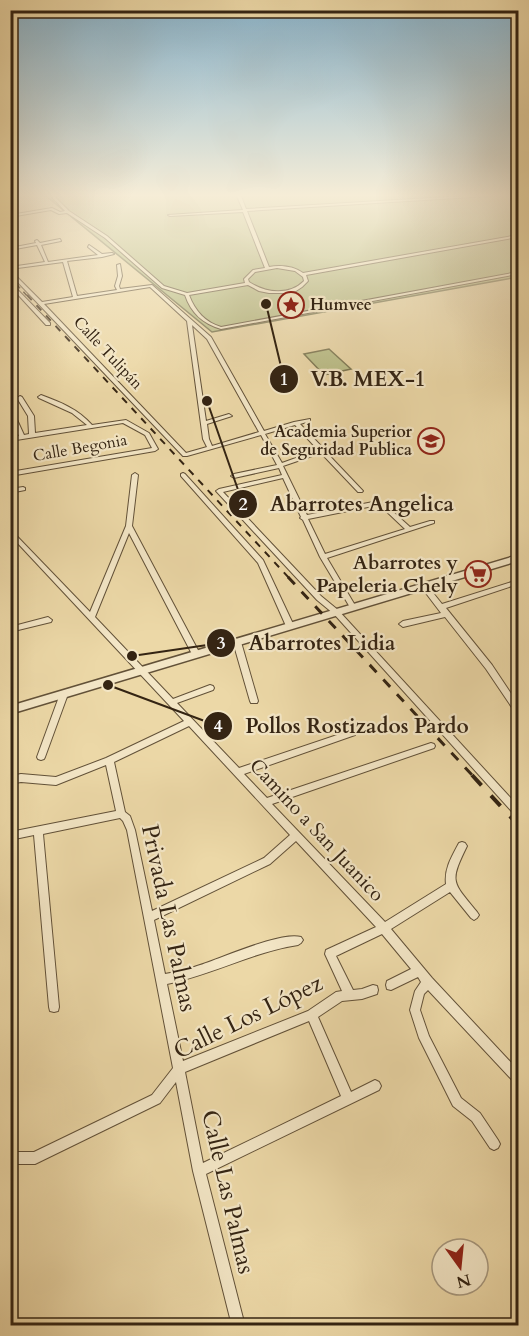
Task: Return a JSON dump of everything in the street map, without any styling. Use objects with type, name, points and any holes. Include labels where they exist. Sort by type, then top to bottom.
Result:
[{"type":"street","points":[[45,258],[47,263]]},
{"type":"street","points":[[10,269],[86,258]]},
{"type":"street","points":[[130,258],[163,287],[187,294],[248,284],[267,291],[288,291],[303,285],[306,280],[303,274]]},
{"type":"street","points":[[263,258],[267,268]]},
{"type":"street","points":[[248,284],[246,279],[248,274],[267,268],[287,268],[303,274],[392,258]]},
{"type":"street","points":[[67,261],[75,298]]},
{"type":"street","points":[[119,265],[121,271],[117,286],[119,291]]},
{"type":"street","name":"Calle Tulipán","points":[[10,269],[186,454],[210,448]]},
{"type":"street","points":[[187,294],[191,308],[212,326],[221,328],[519,273]]},
{"type":"street","points":[[10,283],[48,324]]},
{"type":"street","points":[[42,303],[151,286],[209,338],[280,465],[323,557],[353,607]]},
{"type":"street","points":[[189,322],[204,423],[210,448],[308,420]]},
{"type":"street","points":[[10,439],[90,426],[84,418],[69,408],[40,397]]},
{"type":"street","points":[[20,398],[31,416],[32,435]]},
{"type":"street","points":[[10,411],[22,437]]},
{"type":"street","points":[[204,423],[229,416]]},
{"type":"street","name":"Calle Begonia","points":[[10,474],[155,449],[147,434],[124,421],[90,426]]},
{"type":"street","points":[[297,423],[360,492]]},
{"type":"street","points":[[234,476],[280,465],[323,450]]},
{"type":"street","points":[[92,616],[129,526],[135,475]]},
{"type":"street","points":[[183,475],[261,562],[290,626]]},
{"type":"street","points":[[284,476],[219,491],[319,598],[336,612],[519,812]]},
{"type":"street","points":[[10,491],[23,489]]},
{"type":"street","points":[[303,518],[373,504]]},
{"type":"street","points":[[388,510],[409,530]]},
{"type":"street","points":[[323,557],[432,522]]},
{"type":"street","points":[[129,526],[196,654]]},
{"type":"street","name":"Camino a San Juanico","points":[[10,531],[384,928],[428,982],[519,1078]]},
{"type":"street","points":[[10,710],[424,586],[516,561]]},
{"type":"street","points":[[403,624],[519,582]]},
{"type":"street","points":[[424,586],[489,667],[519,710]]},
{"type":"street","points":[[10,630],[48,620]]},
{"type":"street","points":[[237,642],[254,701]]},
{"type":"street","points":[[172,702],[210,688]]},
{"type":"street","points":[[41,757],[64,694]]},
{"type":"street","points":[[10,780],[21,778],[56,781],[110,760],[191,722]]},
{"type":"street","points":[[238,772],[352,733]]},
{"type":"street","points":[[266,802],[431,746]]},
{"type":"street","name":"Privada Las Palmas","points":[[110,760],[121,814],[127,819],[131,830],[180,1068]]},
{"type":"street","points":[[10,836],[121,814]]},
{"type":"street","points":[[38,831],[54,1007]]},
{"type":"street","points":[[149,916],[267,861],[297,835]]},
{"type":"street","points":[[462,846],[449,870],[451,886],[474,915]]},
{"type":"street","name":"Calle Los López","points":[[350,994],[330,954],[384,928],[451,886]]},
{"type":"street","points":[[162,980],[189,976],[271,943],[297,940]]},
{"type":"street","points":[[391,985],[419,971]]},
{"type":"street","points":[[428,982],[420,991],[415,1010],[424,1038],[457,1101],[476,1117],[494,1144]]},
{"type":"street","name":"Calle Los López","points":[[10,1158],[35,1158],[156,1099],[180,1068],[312,1015],[340,996],[373,990]]},
{"type":"street","points":[[312,1015],[348,1099]]},
{"type":"street","name":"Calle Las Palmas","points":[[180,1068],[199,1172],[239,1326]]},
{"type":"street","points":[[199,1172],[375,1086]]},
{"type":"green space","points":[[122,258],[518,258],[518,277],[212,332]]},
{"type":"green space","points":[[329,349],[351,369],[324,375],[304,354]]},
{"type":"railway","points":[[10,277],[28,297]]},
{"type":"railway","points":[[27,295],[290,579]]},
{"type":"railway","points":[[288,577],[473,776]]},
{"type":"railway","points":[[472,775],[518,825]]},
{"type":"place","name":"V.B. MEX-1","points":[[266,304]]},
{"type":"place","name":"Humvee","points":[[291,305]]},
{"type":"place","name":"Abarrotes Angelica","points":[[207,401]]},
{"type":"place","name":"Academia Superior de Seguridad Publica","points":[[431,441]]},
{"type":"place","name":"Abarrotes y Papeleria Chely","points":[[478,574]]},
{"type":"place","name":"Abarrotes Lidia","points":[[132,656]]},
{"type":"place","name":"Pollos Rostizados Pardo","points":[[108,685]]}]
